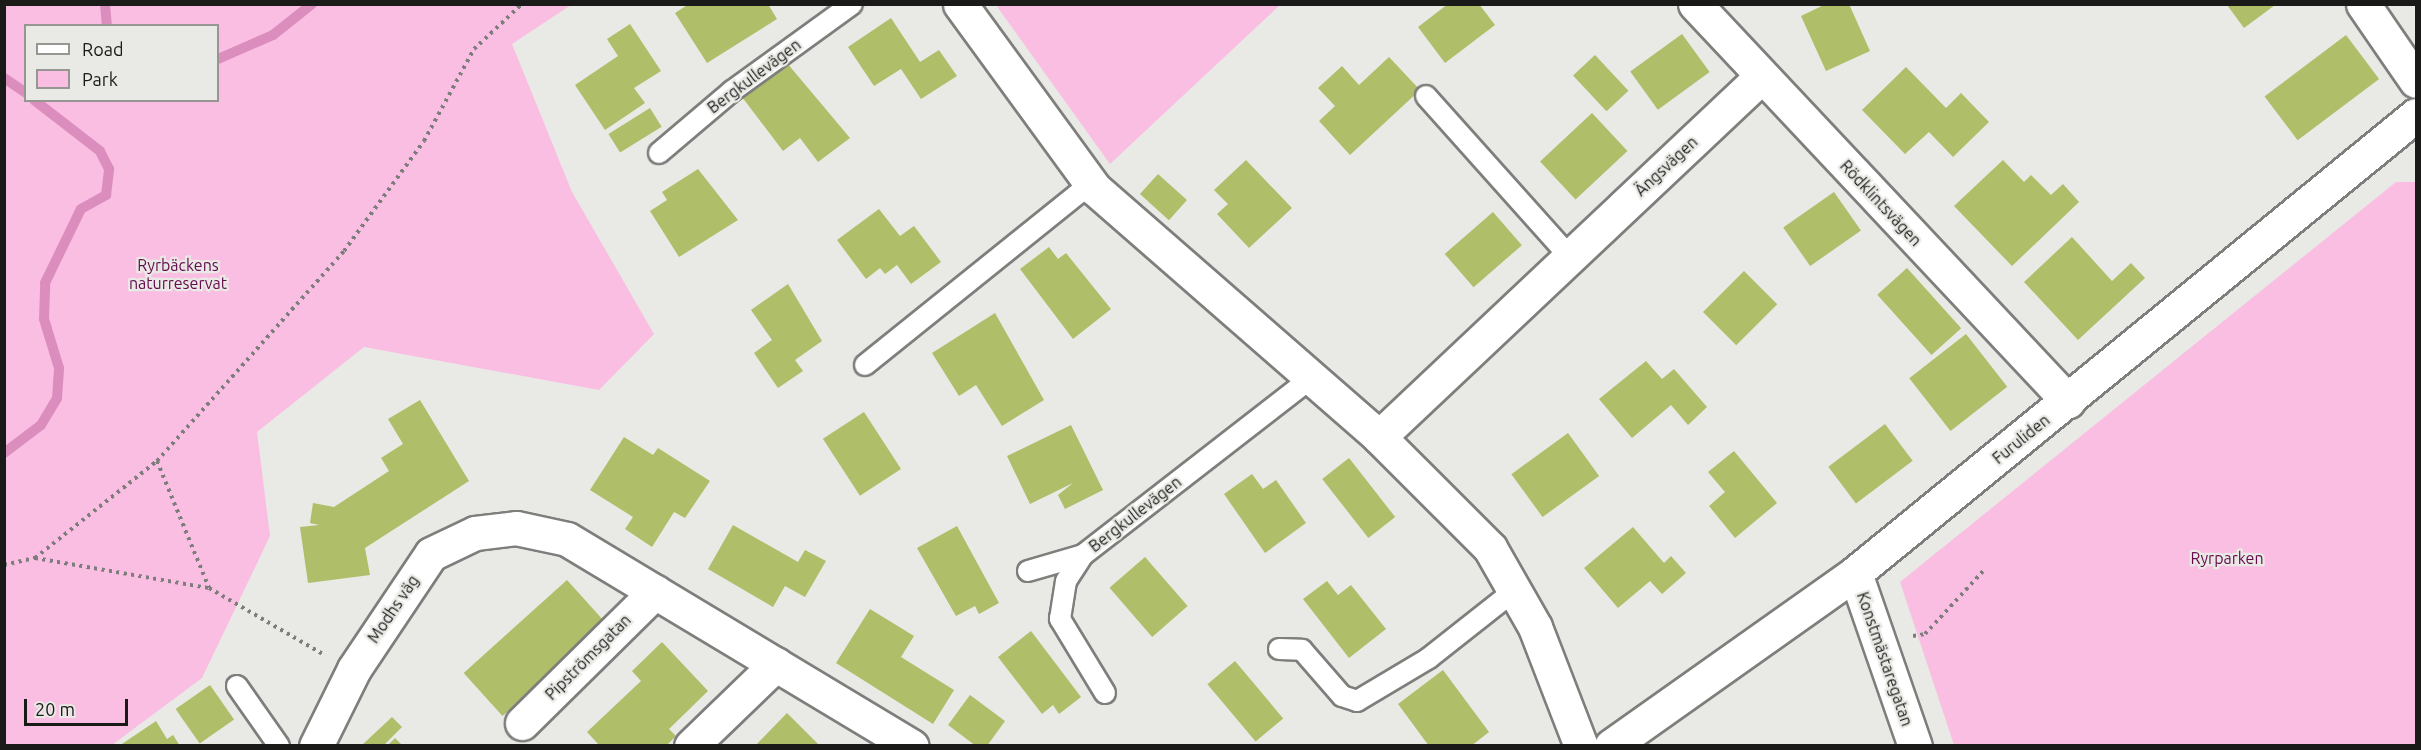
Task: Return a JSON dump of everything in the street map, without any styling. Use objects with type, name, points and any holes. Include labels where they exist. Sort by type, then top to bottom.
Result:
[{"type":"street","points":[[960,4],[1091,183],[1379,437],[1490,548],[1535,627],[1581,746]]},
{"type":"street","name":"Rödklintsvägen","points":[[1695,4],[2068,401]]},
{"type":"street","points":[[2363,4],[2416,81]]},
{"type":"street","name":"Ängsvägen","points":[[1379,437],[1762,76]]},
{"type":"street","name":"Furuliden","points":[[1611,746],[1855,573],[2416,115]]},
{"type":"street","name":"Modhs väg","points":[[316,746],[354,669],[431,555],[475,533],[516,528],[567,538],[655,591]]},
{"type":"street","name":"Konstmästaregatan","points":[[1855,573],[1915,746]]},
{"type":"street","points":[[655,591],[776,664],[898,742]]},
{"type":"street","name":"Pipströmsgatan","points":[[522,723],[655,591]]},
{"type":"street","points":[[691,746],[776,664]]},
{"type":"lane","name":"Bergkullevägen","points":[[659,153],[732,91],[852,4]]},
{"type":"lane","points":[[1426,96],[1570,257]]},
{"type":"lane","points":[[865,365],[1091,183]]},
{"type":"lane","name":"Bergkullevägen","points":[[1105,693],[1060,619],[1066,581],[1083,555],[1311,378]]},
{"type":"lane","points":[[1028,572],[1083,555]]},
{"type":"lane","points":[[1279,649],[1302,650],[1342,696],[1357,701],[1429,658],[1515,590]]},
{"type":"lane","points":[[237,686],[279,746]]},
{"type":"path","points":[[35,558],[157,461],[344,251],[424,141],[474,49],[522,4]]},
{"type":"path","points":[[157,461],[209,588]]},
{"type":"path","points":[[4,565],[35,558],[209,588],[281,634],[354,669]]},
{"type":"path","points":[[1880,643],[1925,634],[1985,569]]},
{"type":"green space","points":[[996,4],[1280,5],[1110,164]]},
{"type":"green space","name":"Ryrbäckens naturreservat","points":[[4,5],[571,5],[512,44],[572,192],[654,334],[599,390],[364,347],[257,432],[270,536],[202,678],[112,745],[5,745]]},
{"type":"green space","name":"Ryrparken","points":[[2396,182],[2416,182],[2416,745],[1954,745],[1900,582]]},
{"type":"building","points":[[689,4],[768,4],[777,19],[707,63],[675,13]]},
{"type":"building","points":[[1448,4],[1479,4],[1495,25],[1445,63],[1418,27]]},
{"type":"building","points":[[1826,4],[1849,4],[1870,51],[1826,71],[1801,16]]},
{"type":"building","points":[[2227,5],[2275,5],[2244,28]]},
{"type":"building","points":[[891,18],[920,62],[939,50],[957,76],[921,99],[901,69],[874,86],[848,47]]},
{"type":"building","points":[[630,24],[661,71],[634,88],[645,103],[605,130],[575,85],[618,56],[607,39]]},
{"type":"building","points":[[1682,34],[1710,72],[1658,110],[1630,72]]},
{"type":"building","points":[[2346,35],[2379,79],[2298,140],[2265,96]]},
{"type":"building","points":[[1595,55],[1628,91],[1606,111],[1573,75]]},
{"type":"building","points":[[1389,57],[1420,90],[1350,155],[1319,121],[1335,106],[1318,88],[1342,66],[1359,85]]},
{"type":"building","points":[[787,63],[850,138],[818,162],[800,138],[783,151],[742,97]]},
{"type":"building","points":[[1906,67],[1946,108],[1961,93],[1989,122],[1953,157],[1929,132],[1905,154],[1862,110]]},
{"type":"building","points":[[650,108],[662,127],[620,153],[608,134]]},
{"type":"building","points":[[1592,113],[1627,151],[1576,199],[1540,161]]},
{"type":"building","points":[[1246,160],[1292,208],[1249,248],[1217,214],[1228,204],[1214,190]]},
{"type":"building","points":[[2003,160],[2024,182],[2031,175],[2051,195],[2063,184],[2079,202],[2012,266],[1954,206]]},
{"type":"building","points":[[698,169],[738,220],[679,257],[650,211],[667,200],[662,192]]},
{"type":"building","points":[[1158,174],[1187,200],[1169,220],[1140,194]]},
{"type":"building","points":[[1834,192],[1861,231],[1810,266],[1783,228]]},
{"type":"building","points":[[879,209],[900,236],[914,226],[941,262],[911,284],[897,265],[885,274],[880,268],[866,279],[837,240]]},
{"type":"building","points":[[1493,212],[1522,245],[1474,287],[1445,254]]},
{"type":"building","points":[[2072,237],[2112,281],[2131,263],[2145,278],[2078,340],[2024,282]]},
{"type":"building","points":[[1049,247],[1058,259],[1066,253],[1111,309],[1073,339],[1020,269]]},
{"type":"building","points":[[1907,268],[1961,328],[1931,355],[1877,295]]},
{"type":"building","points":[[1744,271],[1777,304],[1736,345],[1703,312]]},
{"type":"building","points":[[788,284],[822,341],[795,360],[803,371],[778,388],[754,353],[772,340],[751,310]]},
{"type":"building","points":[[995,313],[1044,400],[1002,426],[976,385],[959,396],[932,353]]},
{"type":"building","points":[[1966,334],[2007,387],[1951,431],[1909,378]]},
{"type":"building","points":[[1646,361],[1662,379],[1674,369],[1707,407],[1688,425],[1671,405],[1632,438],[1599,399]]},
{"type":"building","points":[[420,400],[469,481],[365,548],[370,575],[308,583],[300,527],[319,525],[310,523],[313,503],[334,507],[389,471],[381,458],[403,444],[388,419]]},
{"type":"building","points":[[864,412],[901,469],[860,496],[823,439]]},
{"type":"building","points":[[1885,424],[1913,461],[1856,503],[1828,467]]},
{"type":"building","points":[[1071,425],[1103,490],[1065,509],[1058,495],[1073,483],[1030,504],[1007,456]]},
{"type":"building","points":[[1568,433],[1599,476],[1543,517],[1511,474]]},
{"type":"building","points":[[624,437],[653,455],[658,448],[710,481],[685,518],[674,512],[652,547],[625,529],[633,517],[590,490]]},
{"type":"building","points":[[1734,451],[1777,503],[1735,538],[1709,506],[1725,492],[1708,472]]},
{"type":"building","points":[[1349,458],[1395,517],[1368,538],[1322,479]]},
{"type":"building","points":[[1252,474],[1263,489],[1276,480],[1306,523],[1265,553],[1224,494]]},
{"type":"building","points":[[733,525],[798,562],[805,550],[826,561],[805,597],[785,586],[773,607],[708,569]]},
{"type":"building","points":[[957,526],[999,603],[979,614],[975,606],[956,616],[917,548]]},
{"type":"building","points":[[1633,527],[1664,563],[1671,556],[1686,573],[1662,594],[1650,581],[1618,608],[1584,568]]},
{"type":"building","points":[[1145,557],[1188,606],[1152,637],[1110,588]]},
{"type":"building","points":[[567,580],[606,623],[503,716],[464,673]]},
{"type":"building","points":[[1327,581],[1338,595],[1351,585],[1386,629],[1349,658],[1303,599]]},
{"type":"building","points":[[870,609],[914,636],[901,657],[954,690],[933,724],[836,663]]},
{"type":"building","points":[[1031,631],[1081,697],[1059,714],[1053,705],[1042,714],[998,657]]},
{"type":"building","points":[[662,642],[708,691],[669,729],[676,736],[666,746],[600,746],[587,732],[641,681],[632,671]]},
{"type":"building","points":[[1235,661],[1283,718],[1256,742],[1207,684]]},
{"type":"building","points":[[1443,670],[1489,732],[1471,746],[1429,746],[1398,704]]},
{"type":"building","points":[[210,685],[234,719],[200,743],[176,709]]},
{"type":"building","points":[[970,695],[1005,721],[987,746],[976,746],[948,725]]},
{"type":"building","points":[[787,713],[820,746],[755,746]]},
{"type":"building","points":[[392,717],[402,727],[383,746],[361,746]]},
{"type":"building","points":[[156,721],[167,739],[173,735],[180,746],[119,746]]},
{"type":"building","points":[[395,738],[403,746],[387,746]]},
{"type":"waterway","points":[[105,4],[107,24]]},
{"type":"waterway","points":[[219,59],[273,35],[312,4]]},
{"type":"waterway","points":[[4,78],[24,92]]},
{"type":"waterway","points":[[4,453],[41,425],[57,398],[59,368],[44,319],[45,283],[81,209],[106,195],[109,169],[100,151],[37,102]]}]
